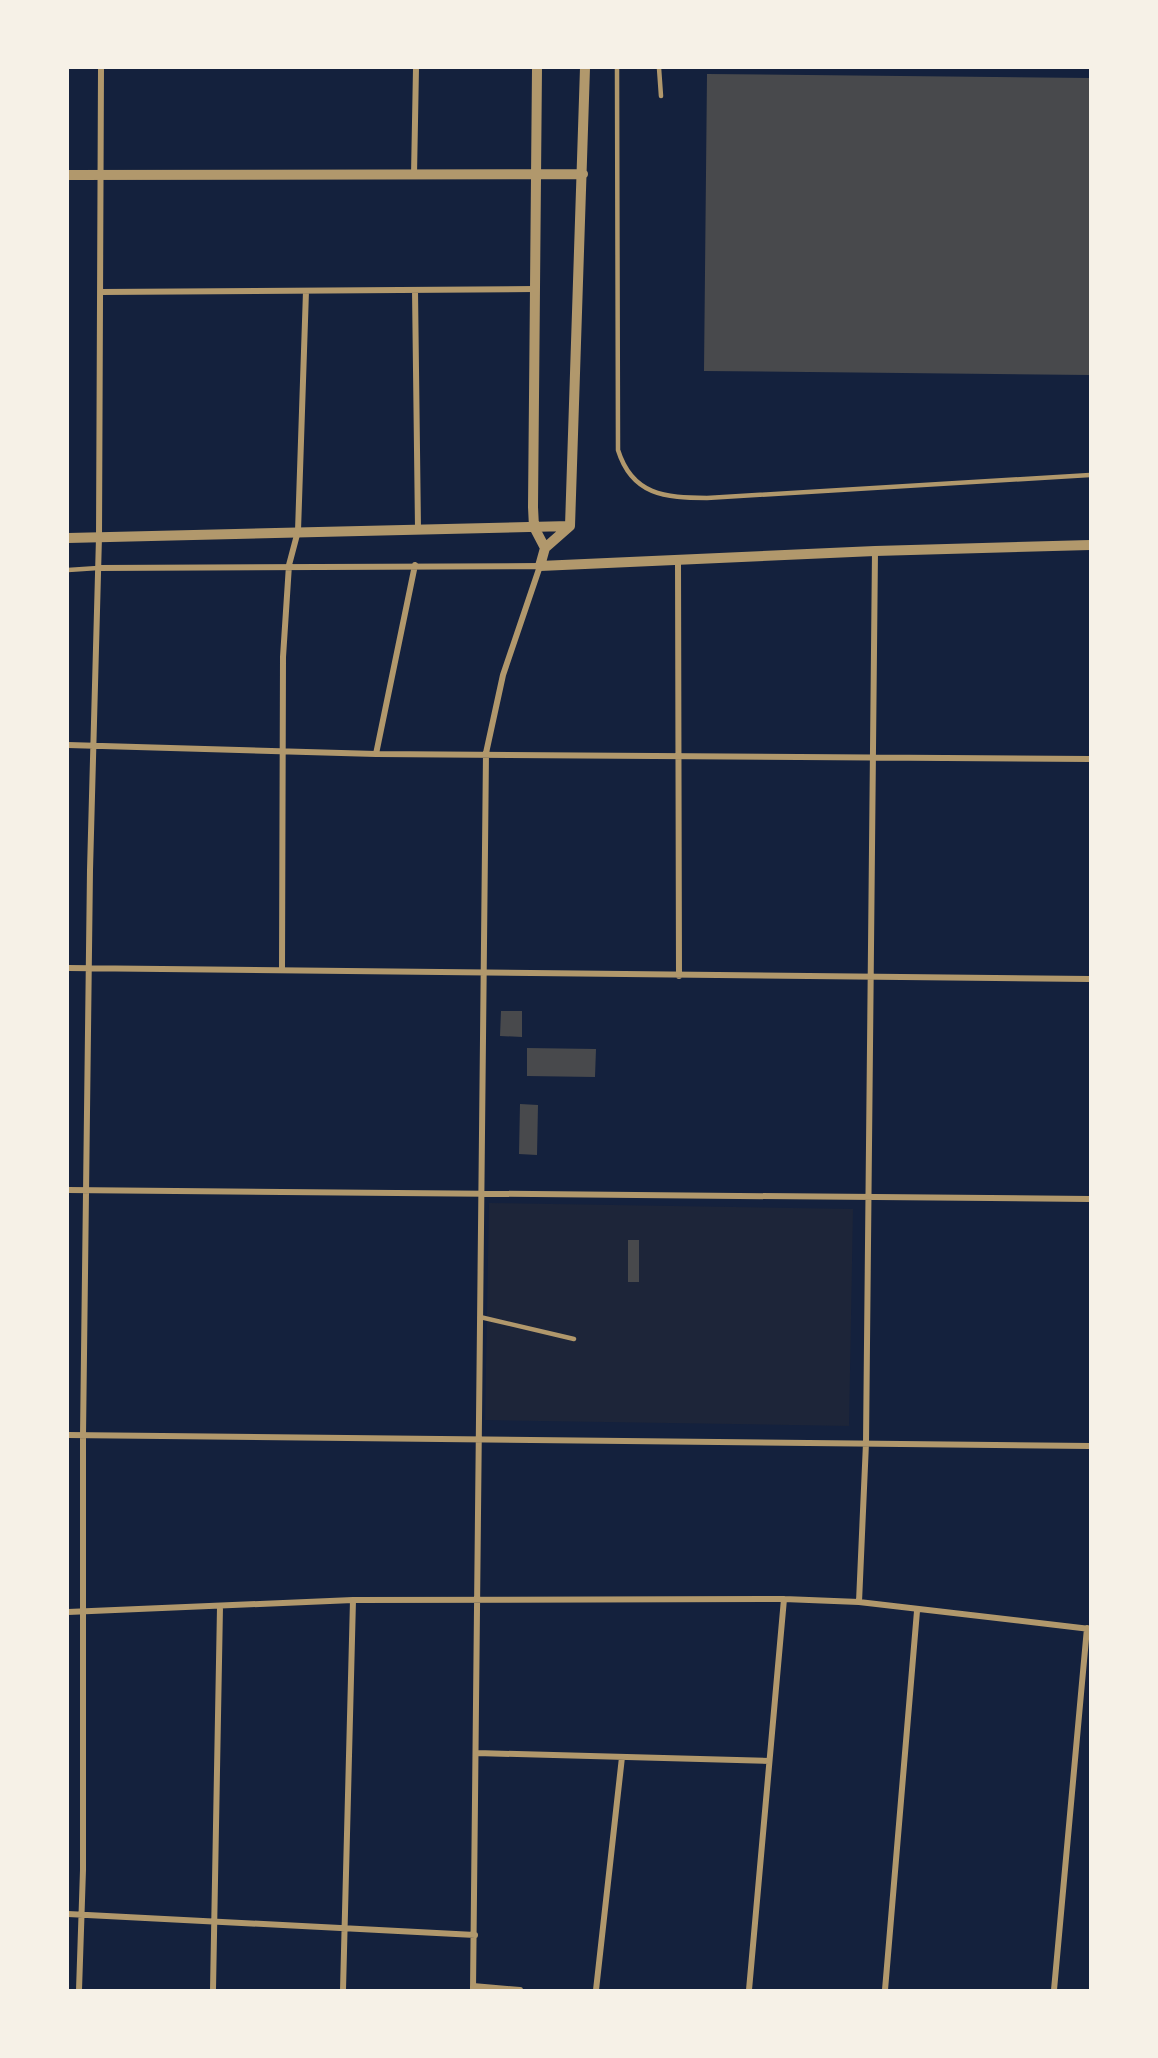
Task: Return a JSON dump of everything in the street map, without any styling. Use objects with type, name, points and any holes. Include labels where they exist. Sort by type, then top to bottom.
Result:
[{"type":"street","points":[[79,1990],[85,1611],[83,1435],[92,745],[99,537],[101,68]]},
{"type":"street","points":[[414,176],[416,68]]},
{"type":"street","points":[[537,68],[534,527],[545,548]]},
{"type":"street","points":[[520,1990],[473,1988],[486,753],[503,675],[545,548],[570,526],[585,68]]},
{"type":"street","points":[[68,175],[583,174]]},
{"type":"street","points":[[101,292],[534,289]]},
{"type":"street","points":[[415,290],[418,529]]},
{"type":"street","points":[[282,970],[283,657],[289,566],[298,531],[306,291]]},
{"type":"street","points":[[68,538],[570,526]]},
{"type":"street","points":[[98,568],[540,566],[875,551],[1090,545]]},
{"type":"street","points":[[859,1602],[867,1443],[875,551]]},
{"type":"street","points":[[678,561],[679,976]]},
{"type":"street","points":[[376,754],[416,565]]},
{"type":"street","points":[[68,745],[376,754],[1090,759]]},
{"type":"street","points":[[68,968],[1090,979]]},
{"type":"street","points":[[68,1190],[1090,1199]]},
{"type":"street","points":[[68,1435],[1090,1446]]},
{"type":"street","points":[[68,1612],[353,1600],[784,1599],[859,1602],[917,1611],[1089,1629],[1054,1990]]},
{"type":"street","points":[[748,1990],[784,1599]]},
{"type":"street","points":[[343,1990],[353,1600]]},
{"type":"street","points":[[213,1990],[220,1607]]},
{"type":"street","points":[[885,1990],[917,1611]]},
{"type":"street","points":[[477,1753],[769,1761]]},
{"type":"street","points":[[596,1990],[622,1757]]},
{"type":"street","points":[[68,1914],[475,1935]]},
{"type":"lane","points":[[617,68],[618,450],[623,467],[634,482],[654,492],[680,498],[707,498],[1090,475]]},
{"type":"lane","points":[[659,68],[661,96]]},
{"type":"lane","points":[[68,570],[98,568]]},
{"type":"lane","points":[[480,1317],[574,1339]]},
{"type":"shaded area","points":[[489,1203],[853,1209],[849,1426],[485,1420]]},
{"type":"building","points":[[707,74],[1090,78],[1090,375],[704,371]]},
{"type":"building","points":[[501,1011],[522,1011],[522,1037],[500,1036]]},
{"type":"building","points":[[527,1048],[596,1049],[595,1077],[527,1076]]},
{"type":"building","points":[[520,1104],[538,1105],[537,1155],[519,1154]]},
{"type":"building","points":[[628,1240],[639,1240],[639,1282],[628,1282]]}]
